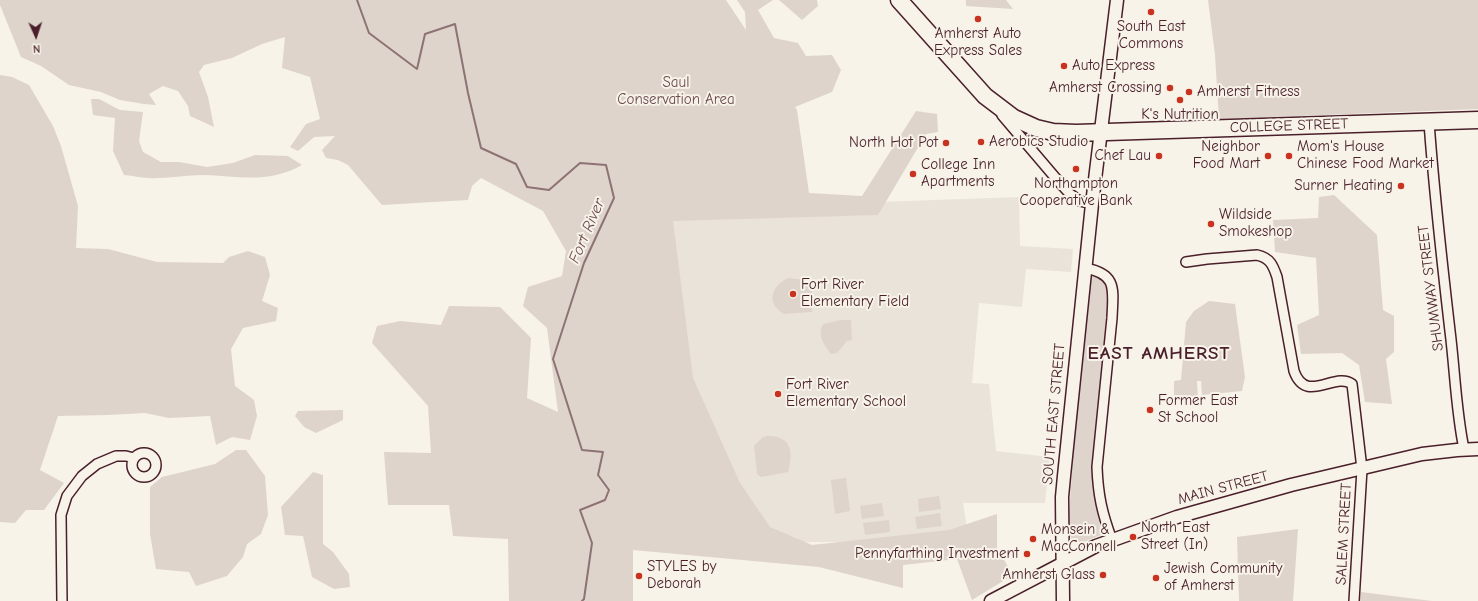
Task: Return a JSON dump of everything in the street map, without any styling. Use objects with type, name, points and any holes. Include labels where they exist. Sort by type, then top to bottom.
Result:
[{"type":"highway","name":"COLLEGE STREET","points":[[899,0],[985,96],[1014,118],[1036,128],[1053,132],[1076,133],[1478,120]]},
{"type":"main road","name":"SOUTH EAST STREET","points":[[1063,601],[1062,497],[1092,204],[1117,0]]},
{"type":"main road","name":"MAIN STREET","points":[[991,601],[1096,546],[1188,514],[1292,485],[1422,454],[1464,449],[1478,449]]},
{"type":"street","points":[[985,96],[1059,182],[1080,201],[1092,204]]},
{"type":"street","name":"SHUMWAY STREET","points":[[1429,122],[1434,190],[1452,345],[1459,425],[1464,449]]},
{"type":"street","name":"SALEM STREET","points":[[1186,262],[1257,255],[1269,260],[1274,266],[1277,277],[1294,371],[1297,380],[1310,387],[1343,381],[1348,381],[1352,384],[1362,469],[1354,601]]},
{"type":"street","points":[[1085,268],[1096,270],[1107,276],[1112,285],[1112,318],[1097,467],[1101,507],[1112,540]]},
{"type":"street","points":[[62,601],[61,515],[67,496],[79,479],[97,464],[116,456],[134,458]]},
{"type":"shaded area","name":"Fort River Elementary School","points":[[1019,197],[1020,246],[1073,249],[1071,272],[1026,269],[1022,307],[979,303],[972,383],[989,384],[996,451],[1050,457],[1045,503],[963,503],[969,542],[631,542],[602,222],[879,202]]},
{"type":"green space","name":"Saul Conservation Area","points":[[0,0],[726,0],[746,30],[745,12],[737,0],[773,0],[758,10],[774,38],[798,43],[806,56],[832,55],[841,70],[832,92],[795,107],[797,110],[809,193],[862,196],[916,111],[937,114],[938,132],[926,134],[878,215],[673,221],[693,378],[740,483],[770,527],[812,545],[949,530],[997,514],[997,548],[1013,575],[972,600],[957,559],[903,565],[903,588],[819,567],[633,550],[633,601],[509,601],[508,539],[453,536],[449,505],[388,505],[384,452],[431,453],[428,406],[372,343],[377,326],[400,321],[441,325],[449,306],[500,307],[531,338],[527,398],[558,412],[547,328],[523,306],[528,287],[562,276],[566,251],[543,211],[481,178],[472,186],[468,200],[382,205],[348,165],[338,160],[326,158],[322,150],[335,136],[314,137],[298,151],[290,147],[306,124],[320,119],[310,77],[282,68],[285,37],[262,44],[232,58],[204,65],[199,72],[208,97],[214,127],[190,116],[188,106],[178,91],[163,86],[149,94],[156,105],[120,100],[101,92],[69,85],[41,66],[21,57],[0,5]]},
{"type":"green space","points":[[779,0],[817,0],[818,6],[802,20]]},
{"type":"green space","points":[[966,0],[1006,0],[1013,9],[966,6]]},
{"type":"green space","points":[[1208,0],[1478,0],[1478,109],[1219,119],[1215,55]]},
{"type":"green space","points":[[0,75],[12,77],[29,85],[53,126],[61,146],[78,206],[76,248],[108,249],[157,262],[223,263],[229,257],[248,251],[265,257],[270,275],[262,301],[278,308],[276,321],[243,328],[231,349],[235,386],[254,400],[257,416],[250,440],[232,437],[216,445],[210,416],[169,418],[145,413],[58,416],[40,470],[64,483],[44,510],[26,510],[15,523],[0,522]]},
{"type":"green space","points":[[91,99],[99,99],[120,110],[143,112],[139,141],[143,152],[161,162],[179,162],[207,167],[233,163],[255,155],[288,156],[302,165],[277,175],[253,178],[192,175],[168,178],[145,178],[124,175],[113,151],[115,118],[93,115]]},
{"type":"green space","points":[[1334,195],[1377,235],[1383,310],[1394,316],[1394,352],[1386,359],[1392,404],[1365,402],[1359,365],[1342,353],[1301,354],[1297,325],[1319,315],[1316,258],[1275,252],[1273,220],[1318,218],[1319,197]]},
{"type":"green space","points":[[1091,276],[1105,282],[1110,297],[1096,497],[1101,535],[1081,543],[1072,540],[1068,530],[1075,426],[1088,292]]},
{"type":"green space","name":"Fort River Elementary Field","points":[[788,278],[805,280],[812,286],[812,312],[784,314],[773,303],[774,290],[780,283]]},
{"type":"green space","points":[[1209,301],[1235,304],[1245,377],[1242,391],[1202,395],[1201,381],[1197,381],[1198,399],[1174,400],[1174,381],[1181,380],[1186,322],[1194,311]]},
{"type":"green space","points":[[841,320],[851,320],[852,340],[847,341],[837,353],[831,354],[822,340],[821,328],[823,324]]},
{"type":"green space","points":[[343,410],[343,420],[316,433],[304,427],[295,416],[298,411]]},
{"type":"green space","points":[[767,436],[781,438],[789,446],[791,458],[788,472],[761,477],[757,474],[754,446],[763,437]]},
{"type":"green space","points":[[236,450],[246,450],[265,476],[268,515],[261,534],[247,544],[243,557],[227,576],[196,586],[189,572],[156,569],[150,534],[150,487],[162,477],[215,464]]},
{"type":"green space","points":[[313,472],[323,475],[323,544],[333,552],[349,574],[350,587],[334,589],[312,577],[303,536],[285,535],[281,507]]},
{"type":"green space","points":[[846,478],[850,511],[835,514],[831,480]]},
{"type":"green space","points":[[939,496],[941,509],[919,512],[918,499]]},
{"type":"green space","points":[[882,503],[884,516],[862,519],[860,506]]},
{"type":"green space","points":[[940,513],[942,526],[917,529],[915,517]]},
{"type":"green space","points":[[889,520],[890,532],[865,535],[863,523]]},
{"type":"green space","points":[[1298,529],[1293,601],[1239,601],[1237,537]]},
{"type":"green space","points":[[1361,592],[1432,601],[1360,601]]},
{"type":"waterway","name":"Fort River","points":[[357,0],[369,33],[417,69],[425,34],[455,24],[468,93],[481,148],[516,164],[527,187],[549,190],[580,163],[606,165],[614,198],[584,263],[553,359],[582,450],[603,452],[598,475],[609,490],[605,500],[580,510],[592,543],[584,599],[582,601]]},
{"type":"place","name":"South East Commons","points":[[1151,12]]},
{"type":"place","name":"Amherst Auto Express Sales","points":[[978,19]]},
{"type":"place","name":"Auto Express","points":[[1064,66]]},
{"type":"place","name":"Amherst Crossing","points":[[1170,88]]},
{"type":"place","name":"Amherst Fitness","points":[[1189,92]]},
{"type":"place","name":"K's Nutrition","points":[[1180,100]]},
{"type":"place","name":"Aerobics Studio","points":[[981,142]]},
{"type":"place","name":"North Hot Pot","points":[[946,143]]},
{"type":"place","name":"Chef Lau","points":[[1159,156]]},
{"type":"place","name":"Neighbor Food Mart","points":[[1268,156]]},
{"type":"place","name":"Mom's House Chinese Food Market","points":[[1289,156]]},
{"type":"place","name":"Northampton Cooperative Bank","points":[[1076,169]]},
{"type":"place","name":"College Inn Apartments","points":[[913,174]]},
{"type":"place","name":"Surner Heating","points":[[1401,186]]},
{"type":"place","name":"Wildside Smokeshop","points":[[1211,224]]},
{"type":"place","name":"Fort River Elementary Field","points":[[793,294]]},
{"type":"place","name":"Fort River Elementary School","points":[[778,394]]},
{"type":"place","name":"Former East St School","points":[[1150,410]]},
{"type":"place","name":"North East Street (In)","points":[[1133,537]]},
{"type":"place","name":"Monsein & MacConnell","points":[[1033,539]]},
{"type":"place","name":"Pennyfarthing Investment","points":[[1027,554]]},
{"type":"place","name":"Amherst Glass","points":[[1103,575]]},
{"type":"place","name":"STYLES by Deborah","points":[[639,576]]},
{"type":"place","name":"Jewish Community of Amherst","points":[[1156,578]]},
{"type":"district","name":"EAST AMHERST","points":[[1159,354]]}]
